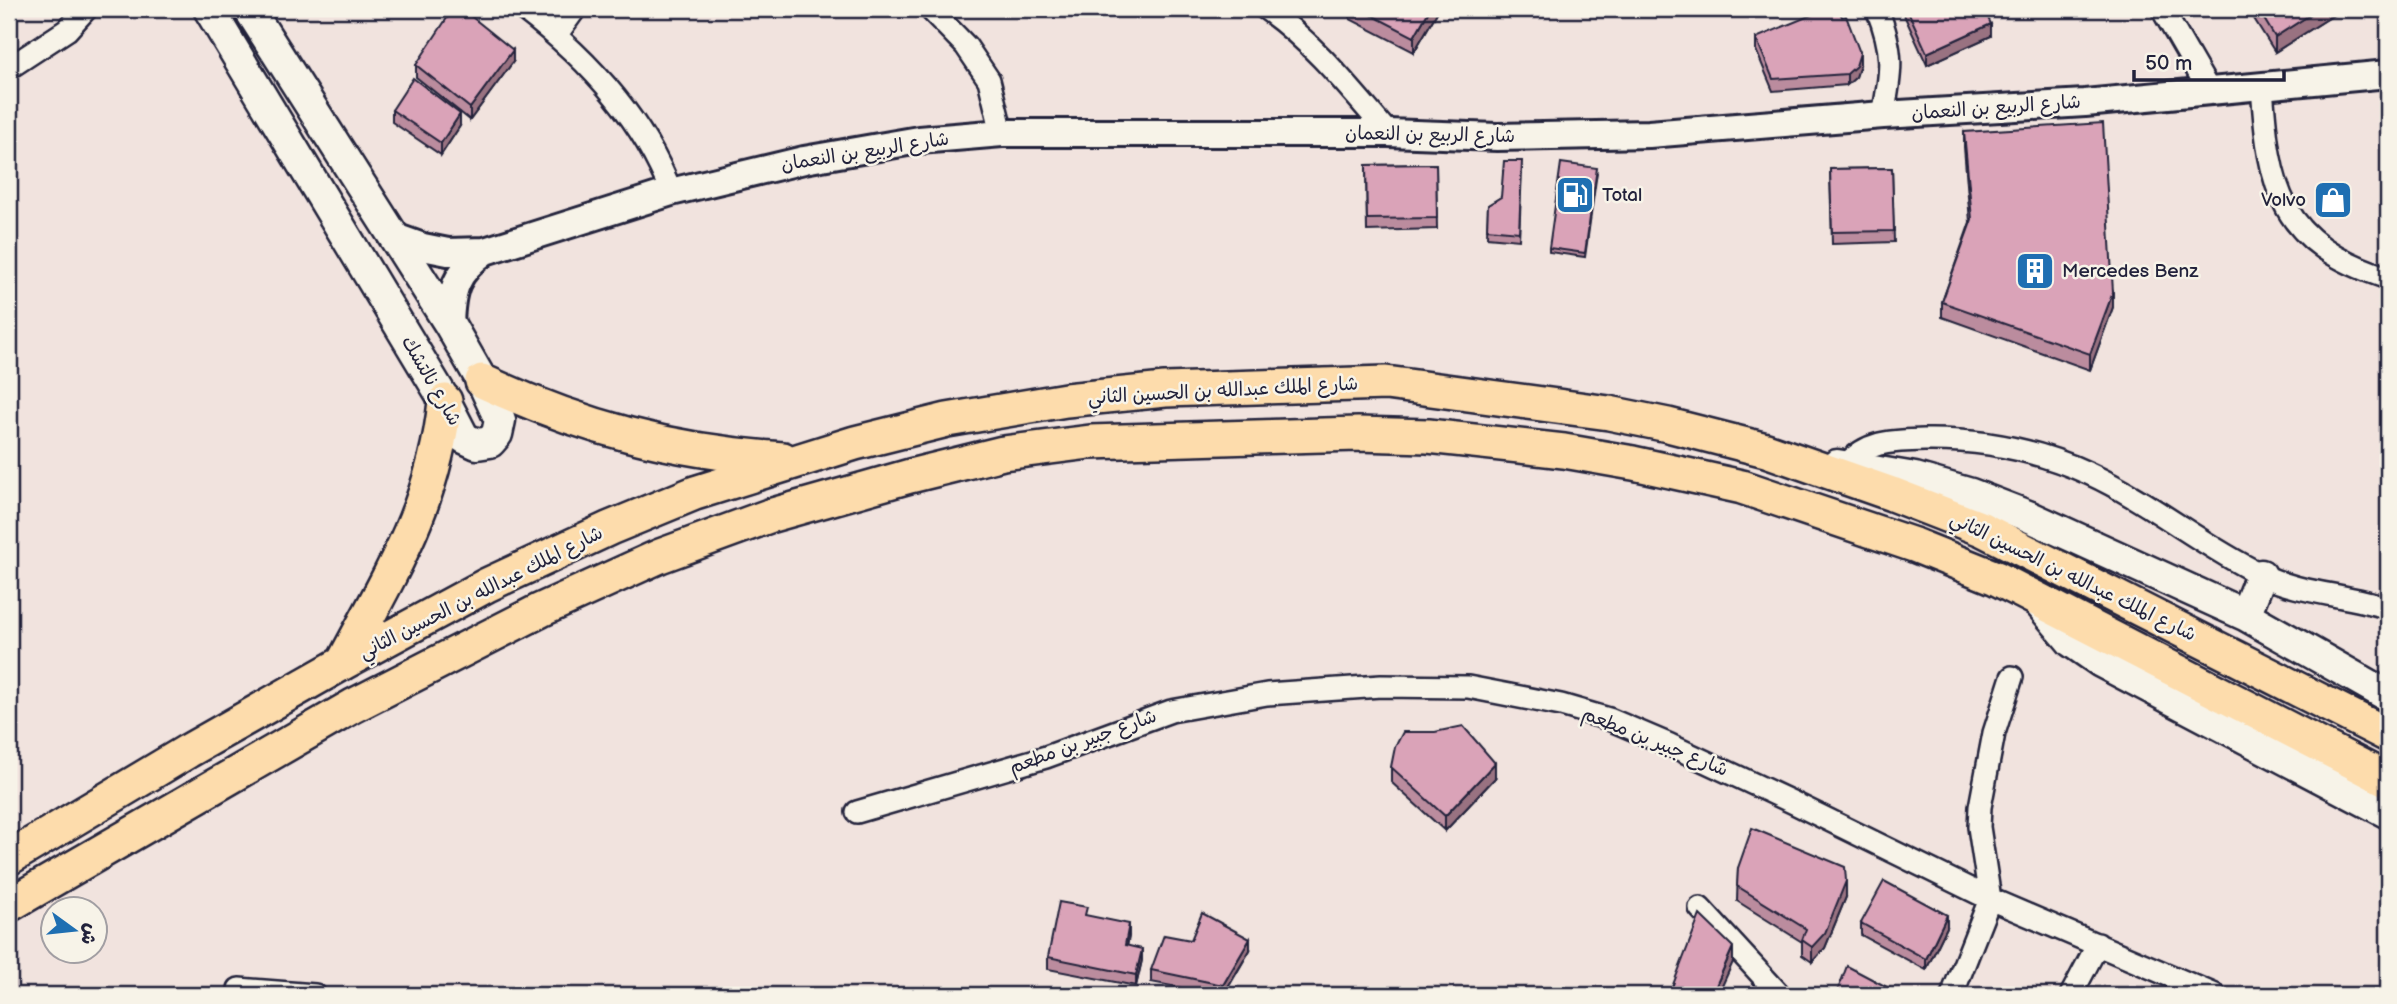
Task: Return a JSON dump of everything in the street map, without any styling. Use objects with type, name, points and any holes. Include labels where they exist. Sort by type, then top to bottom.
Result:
[{"type":"highway","points":[[482,381],[568,418],[658,443],[727,454],[800,460]]},
{"type":"highway","name":"شارع الملك عبدالله بن الحسين الثاني","points":[[9,859],[188,751],[342,663],[487,585],[610,528],[695,493],[855,443],[947,420],[1066,400],[1165,390],[1386,383],[1609,413],[1766,450],[1982,529],[2388,736]]},
{"type":"highway","points":[[342,663],[403,550],[416,520],[438,453],[445,401]]},
{"type":"highway","name":"شارع الملك عبدالله بن الحسين الثاني","points":[[9,905],[353,706],[541,610],[660,556],[769,516],[1003,453],[1090,442],[1358,434],[1442,437],[1551,449],[1645,465],[1742,487],[1914,545],[2047,603],[2388,780]]},
{"type":"main road","name":"شارع نالتشك","points":[[209,9],[445,401],[464,438],[477,444],[490,442],[497,434],[500,420],[482,381],[395,237],[249,9]]},
{"type":"main road","points":[[1806,463],[1846,465],[1915,478],[1971,494],[2105,549],[2245,615],[2388,696]]},
{"type":"main road","points":[[2245,615],[2261,575]]},
{"type":"main road","points":[[2047,603],[2072,642],[2101,662],[2388,813]]},
{"type":"street","points":[[9,68],[67,30],[86,9]]},
{"type":"street","points":[[523,9],[557,34],[623,104],[660,163],[671,192]]},
{"type":"street","points":[[557,34],[575,9]]},
{"type":"street","points":[[930,9],[966,46],[989,80],[1002,133]]},
{"type":"street","points":[[1266,9],[1287,24],[1337,72],[1388,133]]},
{"type":"street","points":[[1877,9],[1891,56],[1883,115]]},
{"type":"street","points":[[2162,9],[2210,92]]},
{"type":"street","name":"شارع الربيع بن النعمان","points":[[395,237],[448,252],[485,251],[671,192],[829,156],[919,140],[1002,133],[1388,133],[1497,136],[1648,134],[1883,115],[1978,111],[2388,74]]},
{"type":"street","points":[[2262,86],[2266,134],[2274,180],[2289,212],[2318,244],[2360,268],[2388,278]]},
{"type":"street","name":"شارع الربيع بن النعمان","points":[[450,325],[451,295],[465,267],[485,251]]},
{"type":"street","points":[[1846,465],[1863,449],[1883,442],[1943,440],[1994,444],[2043,456],[2090,474],[2261,575],[2297,587],[2388,608]]},
{"type":"street","points":[[1952,995],[1990,899],[1979,827],[1980,807],[1994,733],[2012,677]]},
{"type":"street","name":"شارع جبير بن مطعم","points":[[857,812],[1010,769],[1171,711],[1198,705],[1304,690],[1381,686],[1468,687],[1518,695],[1609,719],[1749,781],[1990,899],[2215,995]]},
{"type":"street","points":[[1700,908],[1780,995]]},
{"type":"street","points":[[2071,995],[2098,944]]},
{"type":"street","points":[[239,989],[315,995]]},
{"type":"building","points":[[453,9],[462,9],[513,50],[470,108],[416,65]]},
{"type":"building","points":[[1360,9],[1430,9],[1414,37]]},
{"type":"building","points":[[1826,9],[1839,9],[1842,17],[1846,16],[1860,53],[1856,66],[1847,74],[1773,79],[1756,38]]},
{"type":"building","points":[[1907,9],[1984,9],[1991,24],[1927,53]]},
{"type":"building","points":[[2258,9],[2319,9],[2275,37]]},
{"type":"building","points":[[413,78],[460,114],[441,143],[392,110]]},
{"type":"building","name":"Mercedes Benz","points":[[2103,123],[2113,292],[2090,354],[1942,302],[1972,219],[1964,132]]},
{"type":"building","points":[[1504,161],[1522,161],[1519,232],[1487,229],[1488,205],[1501,197]]},
{"type":"building","name":"Total","points":[[1561,163],[1597,168],[1585,253],[1549,248]]},
{"type":"building","points":[[1436,164],[1437,218],[1367,219],[1366,165]]},
{"type":"building","points":[[1892,168],[1894,231],[1832,232],[1830,169]]},
{"type":"building","points":[[1463,726],[1495,763],[1445,816],[1391,767],[1395,747],[1403,732],[1435,732]]},
{"type":"building","points":[[1752,828],[1845,867],[1846,881],[1825,933],[1812,947],[1802,940],[1806,929],[1737,886],[1738,868]]},
{"type":"building","points":[[1884,881],[1947,915],[1926,959],[1861,923]]},
{"type":"building","points":[[1059,902],[1087,907],[1085,915],[1129,924],[1125,945],[1142,949],[1136,975],[1048,957]]},
{"type":"building","points":[[1202,913],[1250,939],[1223,985],[1151,970],[1164,935],[1191,940]]},
{"type":"building","points":[[1700,915],[1733,947],[1712,995],[1669,995]]},
{"type":"building","points":[[1847,966],[1902,995],[1836,995]]},
{"type":"building","points":[[1747,989],[1759,995],[1745,995]]},
{"type":"place","name":"Total","points":[[1575,195]]},
{"type":"place","name":"Volvo","points":[[2333,200]]},
{"type":"place","name":"Mercedes Benz","points":[[2035,271]]}]
